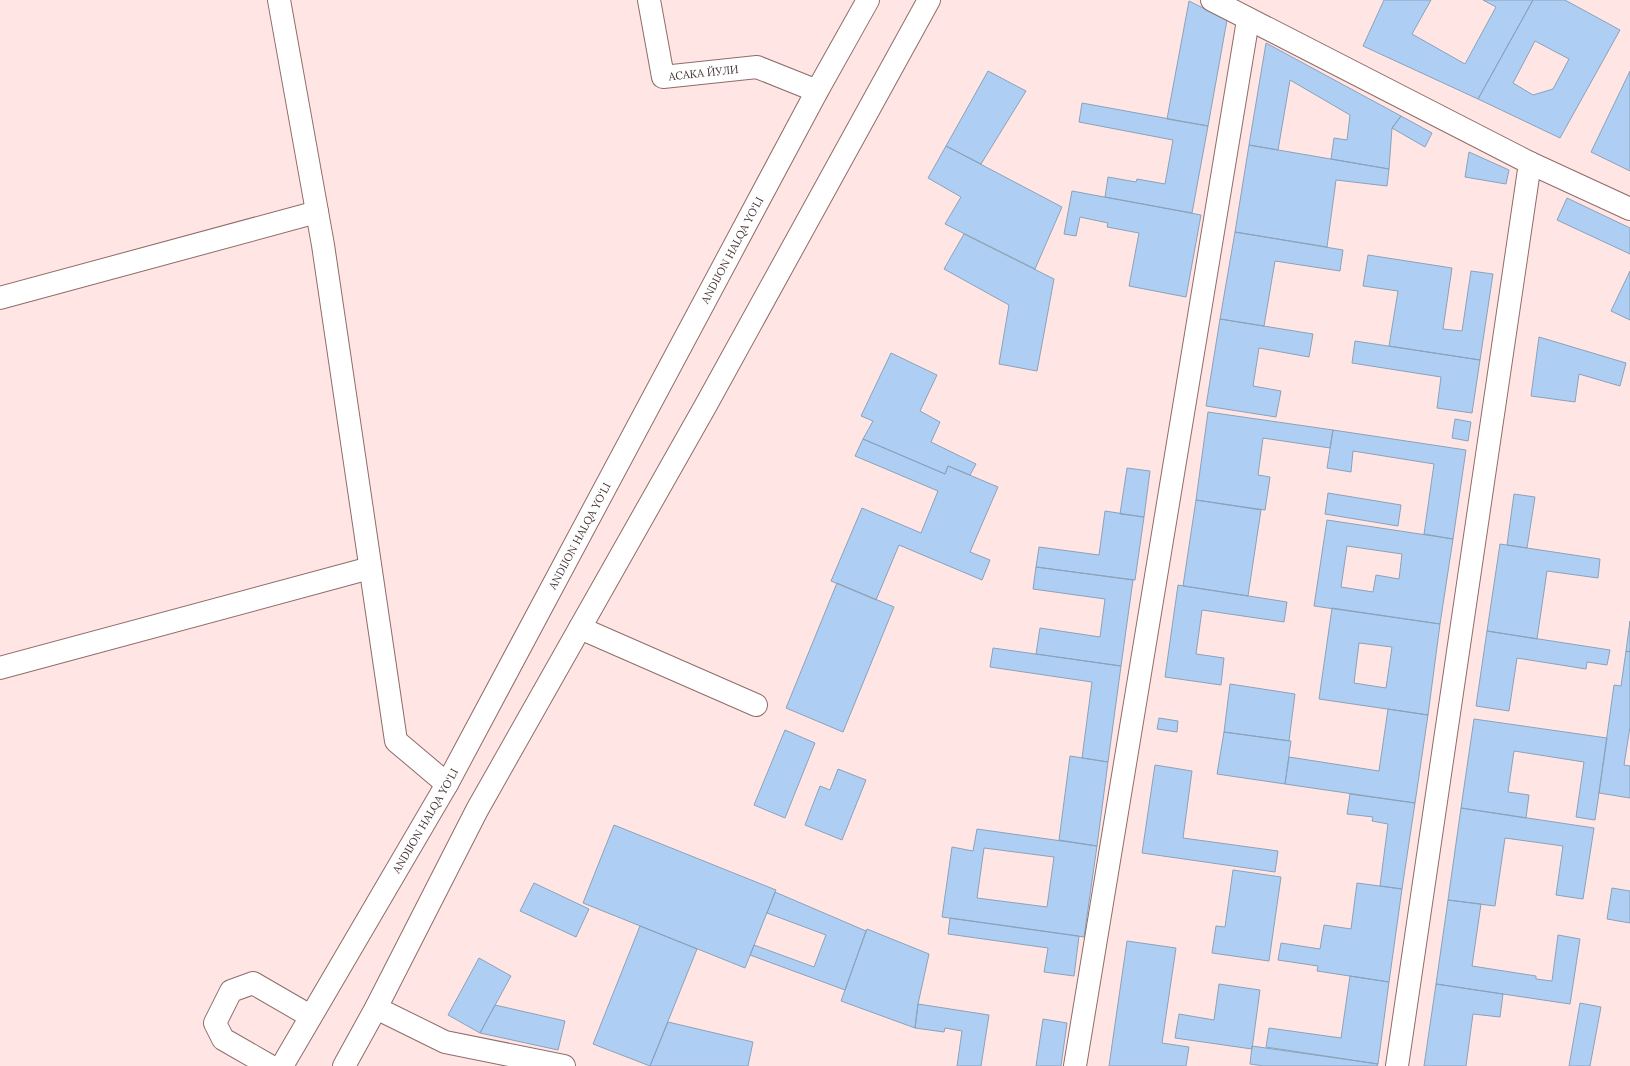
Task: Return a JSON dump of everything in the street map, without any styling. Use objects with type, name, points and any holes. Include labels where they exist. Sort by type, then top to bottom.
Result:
[{"type":"main road","points":[[279,0],[317,212],[396,741],[446,784]]},
{"type":"main road","name":"АСАКА ЙУЛИ","points":[[649,0],[663,76],[757,67],[817,91]]},
{"type":"main road","name":"ANDIJON HALQA YO‘LI","points":[[282,1066],[446,784],[817,91],[868,0]]},
{"type":"main road","points":[[344,1066],[376,1008],[477,810],[713,392],[929,0]]},
{"type":"main road","points":[[1212,0],[1248,20],[1530,163],[1630,209]]},
{"type":"main road","points":[[1075,1066],[1248,20]]},
{"type":"main road","points":[[1397,1066],[1530,163]]},
{"type":"main road","points":[[0,298],[317,212]]},
{"type":"main road","points":[[0,668],[370,568]]},
{"type":"main road","points":[[580,628],[756,705]]},
{"type":"main road","points":[[270,1066],[223,1039],[215,1023],[231,991],[253,983],[310,1016]]},
{"type":"main road","points":[[376,1008],[445,1042],[564,1066]]},
{"type":"building","points":[[1384,0],[1431,0],[1412,34],[1465,64],[1496,7],[1483,0],[1533,0],[1478,99],[1363,46]]},
{"type":"building","points":[[1533,0],[1565,0],[1620,30],[1560,138],[1478,99]],"holes":[[[1535,41],[1569,59],[1553,89],[1533,95],[1513,83]]]},
{"type":"building","points":[[1189,1],[1227,20],[1208,126],[1167,119]]},
{"type":"building","points":[[1266,43],[1401,116],[1392,128],[1389,169],[1331,159],[1334,138],[1347,140],[1350,115],[1290,80],[1278,150],[1249,145]]},
{"type":"building","points":[[988,71],[1026,91],[981,164],[946,146]]},
{"type":"building","points":[[1630,71],[1630,171],[1591,152]]},
{"type":"building","points":[[1082,103],[1208,126],[1192,213],[1105,197],[1108,177],[1136,182],[1137,179],[1165,184],[1173,140],[1079,122]]},
{"type":"building","points":[[1401,116],[1432,133],[1425,147],[1392,128]]},
{"type":"building","points":[[1249,145],[1389,169],[1387,186],[1336,180],[1327,247],[1235,232]]},
{"type":"building","points":[[946,146],[1062,207],[1035,269],[945,224],[961,197],[928,178]]},
{"type":"building","points":[[1469,152],[1509,170],[1506,184],[1465,177]]},
{"type":"building","points":[[1072,191],[1201,215],[1186,297],[1129,286],[1139,233],[1107,227],[1108,223],[1080,217],[1076,236],[1064,234]]},
{"type":"building","points":[[1567,198],[1630,228],[1630,254],[1557,220]]},
{"type":"building","points":[[1235,232],[1343,250],[1340,271],[1275,261],[1264,326],[1220,319]]},
{"type":"building","points":[[964,234],[1054,279],[1037,371],[999,364],[1009,305],[944,269]]},
{"type":"building","points":[[1368,255],[1452,268],[1443,329],[1462,331],[1471,271],[1493,274],[1480,360],[1389,346],[1398,291],[1363,286]]},
{"type":"building","points":[[1630,271],[1630,320],[1611,311]]},
{"type":"building","points":[[1220,319],[1313,334],[1309,357],[1259,348],[1253,386],[1281,391],[1276,417],[1206,406]]},
{"type":"building","points":[[1539,337],[1626,363],[1620,386],[1579,374],[1575,402],[1531,396]]},
{"type":"building","points":[[1355,341],[1480,360],[1472,413],[1437,408],[1441,377],[1352,363]]},
{"type":"building","points":[[891,353],[937,375],[920,411],[940,422],[931,442],[976,464],[970,475],[948,466],[945,474],[863,439],[873,421],[861,416]]},
{"type":"building","points":[[1208,412],[1333,430],[1330,448],[1263,438],[1258,475],[1270,477],[1265,510],[1196,500]]},
{"type":"building","points":[[1455,419],[1471,422],[1468,441],[1452,438]]},
{"type":"building","points":[[1333,430],[1466,450],[1453,539],[1424,534],[1434,464],[1353,451],[1351,472],[1327,468]]},
{"type":"building","points":[[863,439],[945,474],[948,466],[998,487],[970,552],[990,560],[982,580],[899,545],[876,600],[831,581],[862,508],[921,533],[938,491],[855,456]]},
{"type":"building","points":[[1127,468],[1150,471],[1144,517],[1120,514]]},
{"type":"building","points":[[1328,493],[1401,505],[1398,526],[1325,514]]},
{"type":"building","points":[[1514,494],[1535,497],[1527,548],[1507,545]]},
{"type":"building","points":[[1196,500],[1261,510],[1248,596],[1183,586]]},
{"type":"building","points":[[1105,511],[1144,517],[1135,580],[1036,567],[1039,547],[1099,555]]},
{"type":"building","points":[[1327,520],[1453,539],[1440,624],[1314,606]],"holes":[[[1347,546],[1402,554],[1399,579],[1376,575],[1373,592],[1341,587]]]},
{"type":"building","points":[[1500,544],[1600,559],[1598,578],[1547,571],[1537,639],[1487,631]]},
{"type":"building","points":[[1036,567],[1133,580],[1121,666],[1036,654],[1040,628],[1100,637],[1105,599],[1033,589]]},
{"type":"building","points":[[837,583],[894,607],[843,732],[786,708]]},
{"type":"building","points":[[1178,585],[1287,602],[1284,622],[1202,610],[1196,654],[1224,658],[1221,685],[1165,677]]},
{"type":"building","points":[[1332,608],[1440,624],[1428,715],[1319,699]],"holes":[[[1359,643],[1392,647],[1386,688],[1354,683]]]},
{"type":"building","points":[[1630,621],[1630,652],[1626,651]]},
{"type":"building","points":[[1487,631],[1610,650],[1607,665],[1587,662],[1586,669],[1517,658],[1509,711],[1476,706]]},
{"type":"building","points":[[993,648],[1121,666],[1108,762],[1082,758],[1092,682],[990,667]]},
{"type":"building","points":[[1626,651],[1630,652],[1630,727],[1624,765],[1630,766],[1630,798],[1599,793],[1614,685],[1621,686]]},
{"type":"building","points":[[1230,684],[1295,694],[1289,741],[1224,732]]},
{"type":"building","points":[[1388,709],[1428,715],[1415,803],[1285,784],[1289,757],[1379,771]]},
{"type":"building","points":[[1159,718],[1178,721],[1177,732],[1157,729]]},
{"type":"building","points":[[1474,719],[1607,738],[1595,820],[1576,817],[1584,762],[1514,751],[1508,792],[1529,795],[1526,818],[1461,808]]},
{"type":"building","points":[[785,730],[815,743],[785,818],[754,805]]},
{"type":"building","points":[[1224,732],[1291,741],[1285,784],[1217,774]]},
{"type":"building","points":[[1070,756],[1108,762],[1097,846],[1059,840]]},
{"type":"building","points":[[1155,765],[1192,771],[1183,838],[1278,851],[1275,872],[1142,853]]},
{"type":"building","points":[[838,769],[866,780],[842,840],[805,825],[820,786],[830,790]]},
{"type":"building","points":[[1350,794],[1415,803],[1402,889],[1380,886],[1388,824],[1372,821],[1373,817],[1347,814]]},
{"type":"building","points":[[1461,808],[1594,828],[1583,899],[1556,895],[1563,846],[1505,838],[1495,906],[1448,900]]},
{"type":"building","points":[[614,825],[776,890],[745,968],[583,903]]},
{"type":"building","points":[[977,829],[1097,846],[1084,937],[942,917],[952,847],[973,851]],"holes":[[[984,848],[1054,857],[1047,907],[977,898]]]},
{"type":"building","points":[[1233,870],[1281,877],[1269,961],[1212,953],[1216,926],[1225,927]]},
{"type":"building","points":[[534,883],[589,909],[576,937],[520,911]]},
{"type":"building","points":[[1357,883],[1402,889],[1389,982],[1317,971],[1318,966],[1278,960],[1281,943],[1320,949],[1324,925],[1351,929]]},
{"type":"building","points":[[1612,888],[1630,891],[1630,923],[1607,919]]},
{"type":"building","points":[[775,892],[866,931],[845,990],[750,955],[754,945],[814,967],[826,935],[767,913]]},
{"type":"building","points":[[1448,900],[1481,904],[1472,966],[1536,976],[1536,979],[1552,981],[1558,935],[1580,939],[1570,1004],[1436,984]]},
{"type":"building","points":[[950,918],[1079,936],[1074,976],[1044,972],[1048,948],[948,934]]},
{"type":"building","points":[[640,926],[697,949],[650,1066],[593,1044]]},
{"type":"building","points":[[867,929],[929,954],[918,1004],[915,1028],[841,1001]]},
{"type":"building","points":[[1127,941],[1176,948],[1162,1043],[1189,1047],[1186,1066],[1109,1066]]},
{"type":"building","points":[[479,958],[511,976],[480,1033],[448,1015]]},
{"type":"building","points":[[1350,976],[1389,982],[1378,1064],[1266,1047],[1269,1028],[1341,1038]]},
{"type":"building","points":[[1219,984],[1260,990],[1252,1049],[1175,1038],[1179,1014],[1214,1020]]},
{"type":"building","points":[[1436,984],[1503,994],[1500,1017],[1473,1014],[1466,1066],[1424,1066]]},
{"type":"building","points":[[1580,1003],[1601,1007],[1590,1066],[1569,1066]]},
{"type":"building","points":[[918,1004],[989,1015],[981,1066],[957,1066],[962,1031],[945,1028],[944,1032],[915,1028]]},
{"type":"building","points":[[495,1005],[565,1021],[558,1050],[480,1033]]},
{"type":"building","points":[[1043,1019],[1067,1023],[1061,1066],[1036,1066]]},
{"type":"building","points":[[668,1022],[753,1042],[748,1066],[650,1066]]},
{"type":"building","points":[[1252,1046],[1378,1064],[1377,1066],[1264,1066],[1250,1064]]}]
